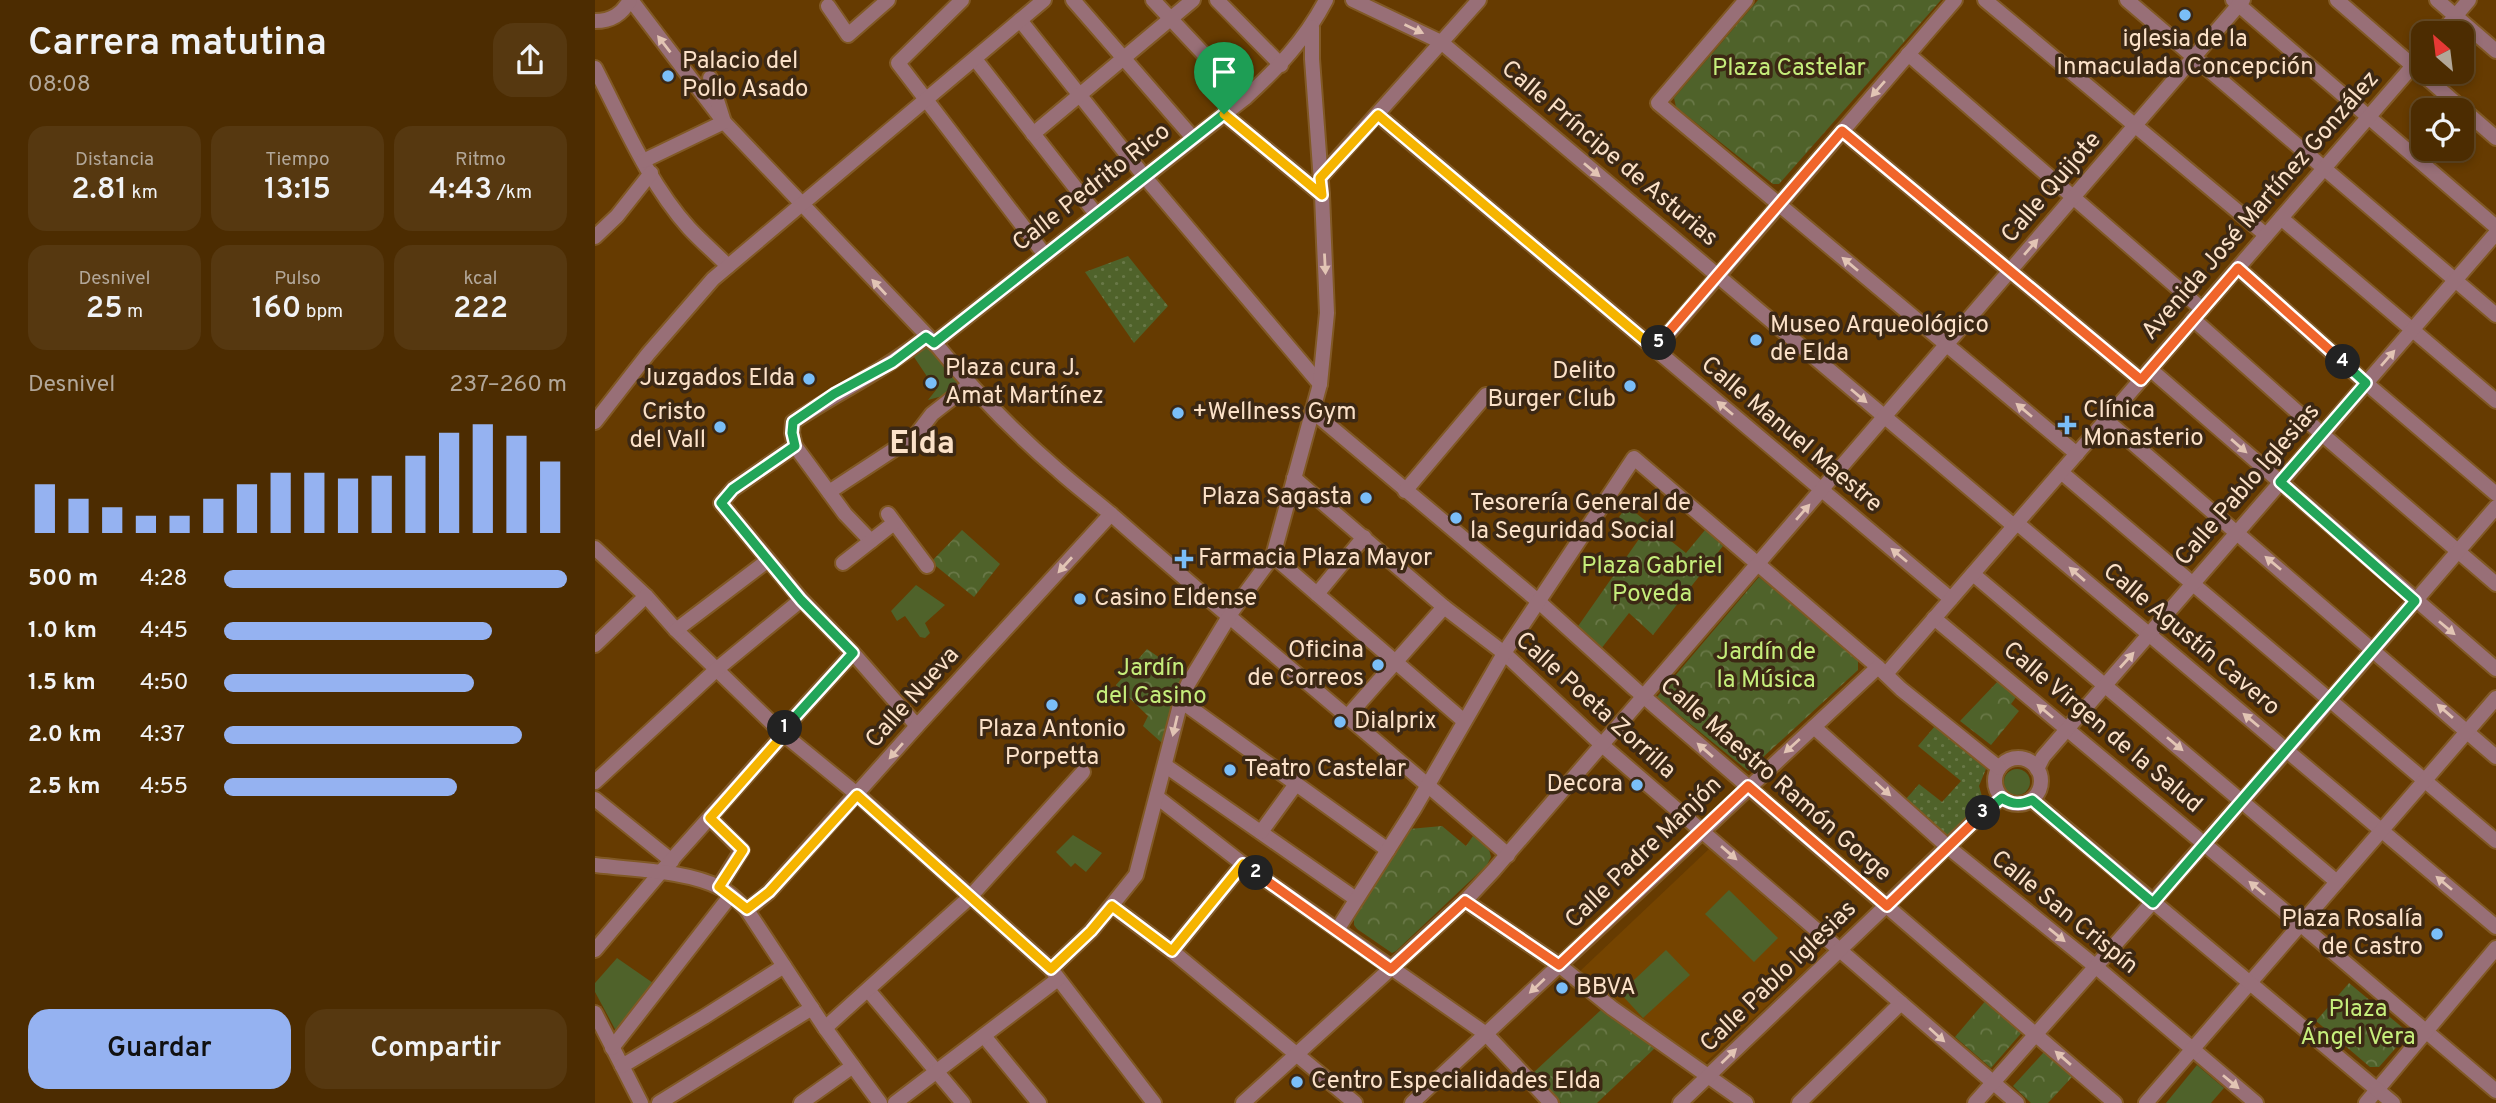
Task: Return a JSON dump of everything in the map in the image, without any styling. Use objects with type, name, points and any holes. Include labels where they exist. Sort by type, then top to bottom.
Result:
[{"type":"street","points":[[595,21],[615,17],[631,0],[725,122],[969,384],[1058,471],[1508,855]]},
{"type":"street","points":[[828,6],[848,35],[888,0]]},
{"type":"street","points":[[962,0],[898,63],[1045,255]]},
{"type":"street","points":[[595,422],[713,279],[1044,0]]},
{"type":"street","points":[[1073,0],[1193,138]]},
{"type":"street","points":[[1153,0],[1245,98]]},
{"type":"street","points":[[1034,134],[1193,0]]},
{"type":"street","points":[[1217,0],[1281,65]]},
{"type":"street","name":"Calle Pedrito Rico","points":[[795,446],[793,422],[834,394],[930,340],[1045,255],[1245,98],[1281,65],[1312,27],[1326,0]]},
{"type":"street","name":"Calle Príncipe de Asturias","points":[[1353,0],[1441,42],[2016,525]]},
{"type":"street","points":[[1320,178],[1479,0]]},
{"type":"street","points":[[1746,0],[1658,103],[2077,454]]},
{"type":"street","points":[[1655,349],[1955,0]]},
{"type":"street","points":[[1985,0],[2266,235]]},
{"type":"street","points":[[2127,0],[2496,315]]},
{"type":"street","points":[[2337,0],[2411,63]]},
{"type":"street","points":[[2437,0],[2496,51]]},
{"type":"street","points":[[2452,21],[2469,0]]},
{"type":"street","points":[[2238,2],[2496,227]]},
{"type":"street","name":"Calle Quijote","points":[[1243,1103],[1465,901],[1508,855],[2135,126],[2238,2]]},
{"type":"street","points":[[1020,20],[1144,176],[1319,384]]},
{"type":"street","points":[[895,1103],[984,1036],[1054,974],[1136,876],[1181,701],[1188,684],[1228,617],[1273,556],[1319,384],[1327,313],[1312,27]]},
{"type":"street","points":[[1908,54],[2073,197],[2322,434],[2496,584]]},
{"type":"street","points":[[975,59],[1096,214]]},
{"type":"street","name":"Avenida José Martínez González","points":[[1882,670],[1973,574],[2411,67]]},
{"type":"street","points":[[595,68],[647,167],[689,228],[728,266]]},
{"type":"street","points":[[710,78],[725,122]]},
{"type":"street","points":[[2435,84],[2496,138]]},
{"type":"street","points":[[1224,114],[1322,195]]},
{"type":"street","name":"Calle Manuel Maestre","points":[[1378,115],[1951,599]]},
{"type":"street","points":[[595,237],[617,216],[647,167],[725,122]]},
{"type":"street","points":[[1842,131],[2010,271],[2280,482],[2496,670]]},
{"type":"street","points":[[1319,154],[1344,153]]},
{"type":"street","points":[[2281,218],[2496,401]]},
{"type":"street","name":"Calle Pablo Iglesias","points":[[2037,769],[2043,757],[2496,233]]},
{"type":"street","points":[[2238,268],[2366,383],[2496,494]]},
{"type":"street","points":[[829,492],[916,435],[932,414],[969,384]]},
{"type":"street","points":[[1312,411],[1405,491],[1486,395]]},
{"type":"street","points":[[2106,420],[2496,757]]},
{"type":"street","points":[[871,541],[845,514],[795,446],[733,489],[721,503],[801,600],[853,653],[917,726]]},
{"type":"street","points":[[1336,930],[1388,850],[1504,653],[1634,458],[1999,768]]},
{"type":"street","points":[[2061,472],[2496,841]]},
{"type":"street","points":[[1294,478],[1364,537],[1317,594]]},
{"type":"street","name":"Calle Maestro Ramón Gorge","points":[[1405,491],[1538,601],[1644,697],[2115,1103]]},
{"type":"street","points":[[1975,1103],[2330,701],[2496,507]]},
{"type":"street","name":"Calle Nueva","points":[[747,909],[769,892],[1111,514]]},
{"type":"street","points":[[843,563],[871,541],[891,518],[927,566]]},
{"type":"street","name":"Calle Agustín Cavero","points":[[2016,525],[2496,927]]},
{"type":"street","name":"Calle Poeta Zorrilla","points":[[1364,537],[1444,607],[1504,653],[1602,745],[2017,1103]]},
{"type":"street","points":[[595,548],[782,733],[857,795],[1054,974],[1154,1103]]},
{"type":"street","points":[[1273,556],[1464,721]]},
{"type":"street","points":[[677,630],[767,561]]},
{"type":"street","points":[[1973,574],[2337,882]]},
{"type":"street","points":[[595,645],[646,596]]},
{"type":"street","points":[[595,782],[717,669],[801,600]]},
{"type":"street","points":[[1347,717],[1444,607]]},
{"type":"street","name":"Calle Virgen de la Salud","points":[[1934,618],[2301,924],[2425,1033],[2496,1091]]},
{"type":"street","points":[[595,950],[853,653]]},
{"type":"street","name":"Calle Padre Manjón","points":[[1412,1103],[1748,786],[1882,670]]},
{"type":"street","points":[[2146,1103],[2496,698]]},
{"type":"street","points":[[1181,701],[1388,850]]},
{"type":"street","name":"Calle San Crispín","points":[[1814,727],[1948,847],[2256,1103]]},
{"type":"street","points":[[2018,758],[2032,763],[2037,769],[2041,782],[2037,795],[2032,800],[2013,804],[2002,798],[1995,785],[1999,768],[2018,758]]},
{"type":"street","points":[[1166,766],[1356,900]]},
{"type":"street","points":[[825,1028],[970,897],[1083,772]]},
{"type":"street","points":[[1261,832],[1296,784]]},
{"type":"street","points":[[1157,797],[1243,864],[1486,1034],[1551,1103]]},
{"type":"street","name":"Calle Pablo Iglesias","points":[[1680,1103],[1988,808],[2002,798]]},
{"type":"street","points":[[595,799],[672,861]]},
{"type":"street","points":[[2032,800],[2393,1103]]},
{"type":"street","points":[[612,1048],[725,891],[743,850],[710,818]]},
{"type":"street","points":[[1172,951],[1243,864]]},
{"type":"street","points":[[595,865],[660,873],[725,891],[747,909],[825,1028],[880,1103]]},
{"type":"street","points":[[1465,901],[1559,965],[1612,1008],[1746,1103]]},
{"type":"street","points":[[1112,906],[1172,951],[1355,1103]]},
{"type":"street","points":[[2367,1103],[2496,948]]},
{"type":"street","points":[[622,1066],[784,966]]},
{"type":"street","points":[[868,990],[963,1103]]},
{"type":"street","points":[[1800,1103],[1901,1003]]},
{"type":"street","points":[[659,1103],[812,1008]]},
{"type":"street","points":[[595,1013],[598,1029],[612,1048],[642,1103]]},
{"type":"street","points":[[984,1036],[1039,1103]]},
{"type":"street","points":[[801,1103],[853,1066]]},
{"type":"shaded area","points":[[1709,849],[1826,951],[1704,1064],[1577,974]]},
{"type":"green space","name":"Plaza Castelar","points":[[1758,0],[1941,0],[1779,184],[1773,184],[1676,107],[1674,98]]},
{"type":"green space","points":[[1128,256],[1168,306],[1134,343],[1085,272]]},
{"type":"green space","points":[[930,343],[959,384],[950,394],[928,400],[936,390],[914,357]]},
{"type":"green space","name":"Plaza Gabriel Poveda","points":[[1627,506],[1686,553],[1705,530],[1723,546],[1653,635],[1629,613],[1597,654],[1574,632],[1639,539],[1619,517]]},
{"type":"green space","points":[[962,530],[1000,564],[974,597],[931,562]]},
{"type":"green space","name":"Jardín de la Música","points":[[1759,577],[1858,660],[1858,670],[1748,771],[1657,697]]},
{"type":"green space","points":[[916,585],[945,605],[925,623],[930,633],[925,638],[920,637],[905,616],[897,621],[891,611]]},
{"type":"green space","name":"Jardín del Casino","points":[[1147,649],[1183,674],[1175,691],[1162,743],[1143,726],[1148,716],[1116,685]]},
{"type":"green space","points":[[1999,680],[2017,696],[2011,704],[2019,711],[1991,745],[1960,721]]},
{"type":"green space","points":[[1935,726],[1986,769],[1979,786],[1983,800],[1950,834],[1946,834],[1906,799],[1919,784],[1942,802],[1961,781],[1918,746]]},
{"type":"green space","points":[[2017,769],[2026,773],[2030,782],[2026,791],[2017,795],[2008,791],[2004,782],[2008,773]]},
{"type":"green space","points":[[1442,826],[1466,846],[1473,836],[1489,849],[1491,857],[1487,865],[1392,953],[1357,929],[1354,918],[1409,829]]},
{"type":"green space","points":[[1073,835],[1102,853],[1086,872],[1075,863],[1071,867],[1056,852]]},
{"type":"green space","points":[[1729,890],[1778,938],[1754,962],[1705,914]]},
{"type":"green space","points":[[1666,950],[1690,975],[1643,1018],[1620,993]]},
{"type":"green space","points":[[617,958],[653,983],[616,1031],[595,992],[595,983]]},
{"type":"green space","name":"Plaza Ángel Vera","points":[[2349,983],[2409,1033],[2379,1067],[2370,1067],[2316,1021]]},
{"type":"green space","points":[[1987,999],[2024,1030],[1991,1068],[1955,1037]]},
{"type":"green space","points":[[1602,1009],[1655,1048],[1597,1103],[1561,1103],[1533,1073]]},
{"type":"green space","points":[[2044,1052],[2072,1077],[2048,1103],[2031,1103],[2013,1086]]},
{"type":"green space","points":[[2197,1065],[2224,1088],[2211,1103],[2166,1103]]},
{"type":"place","name":"iglesia de la Inmaculada Concepción","points":[[2185,15]]},
{"type":"place","name":"Palacio del Pollo Asado","points":[[668,76]]},
{"type":"place","name":"Museo Arqueológico de Elda","points":[[1756,340]]},
{"type":"place","name":"Juzgados Elda","points":[[809,379]]},
{"type":"place","name":"Plaza cura J. Amat Martínez","points":[[931,383]]},
{"type":"place","name":"Delito Burger Club","points":[[1630,386]]},
{"type":"place","name":"+Wellness Gym","points":[[1178,413]]},
{"type":"place","name":"Clínica Monasterio","points":[[2067,425]]},
{"type":"place","name":"Cristo del Vall","points":[[720,427]]},
{"type":"place","name":"Plaza Sagasta","points":[[1366,498]]},
{"type":"place","name":"Tesorería General de la Seguridad Social","points":[[1456,518]]},
{"type":"place","name":"Farmacia Plaza Mayor","points":[[1184,559]]},
{"type":"place","name":"Casino Eldense","points":[[1080,599]]},
{"type":"place","name":"Oficina de Correos","points":[[1378,665]]},
{"type":"place","name":"Plaza Antonio Porpetta","points":[[1052,705]]},
{"type":"place","name":"Dialprix","points":[[1340,722]]},
{"type":"place","name":"Teatro Castelar","points":[[1230,770]]},
{"type":"place","name":"Decora","points":[[1637,785]]},
{"type":"place","name":"Plaza Rosalía de Castro","points":[[2437,934]]},
{"type":"place","name":"BBVA","points":[[1562,988]]},
{"type":"place","name":"Centro Especialidades Elda","points":[[1297,1082]]},
{"type":"district","name":"Elda","points":[[922,445]]},
{"type":"route","points":[[1224,114],[1322,195],[1320,178],[1378,115],[1655,349],[1842,131],[2141,380],[2238,268],[2366,383],[2280,482],[2415,601],[2153,903],[2032,800],[2013,804],[2002,798],[1988,808],[1887,906],[1748,786],[1559,965],[1465,901],[1391,969],[1243,864],[1172,951],[1112,906],[1091,931],[1051,969],[857,795],[769,892],[747,909],[719,887],[743,850],[710,818],[784,734],[781,732],[853,653],[801,600],[721,503],[733,489],[795,446],[793,422],[834,394],[893,362],[926,337],[934,343],[1224,114]]}]
